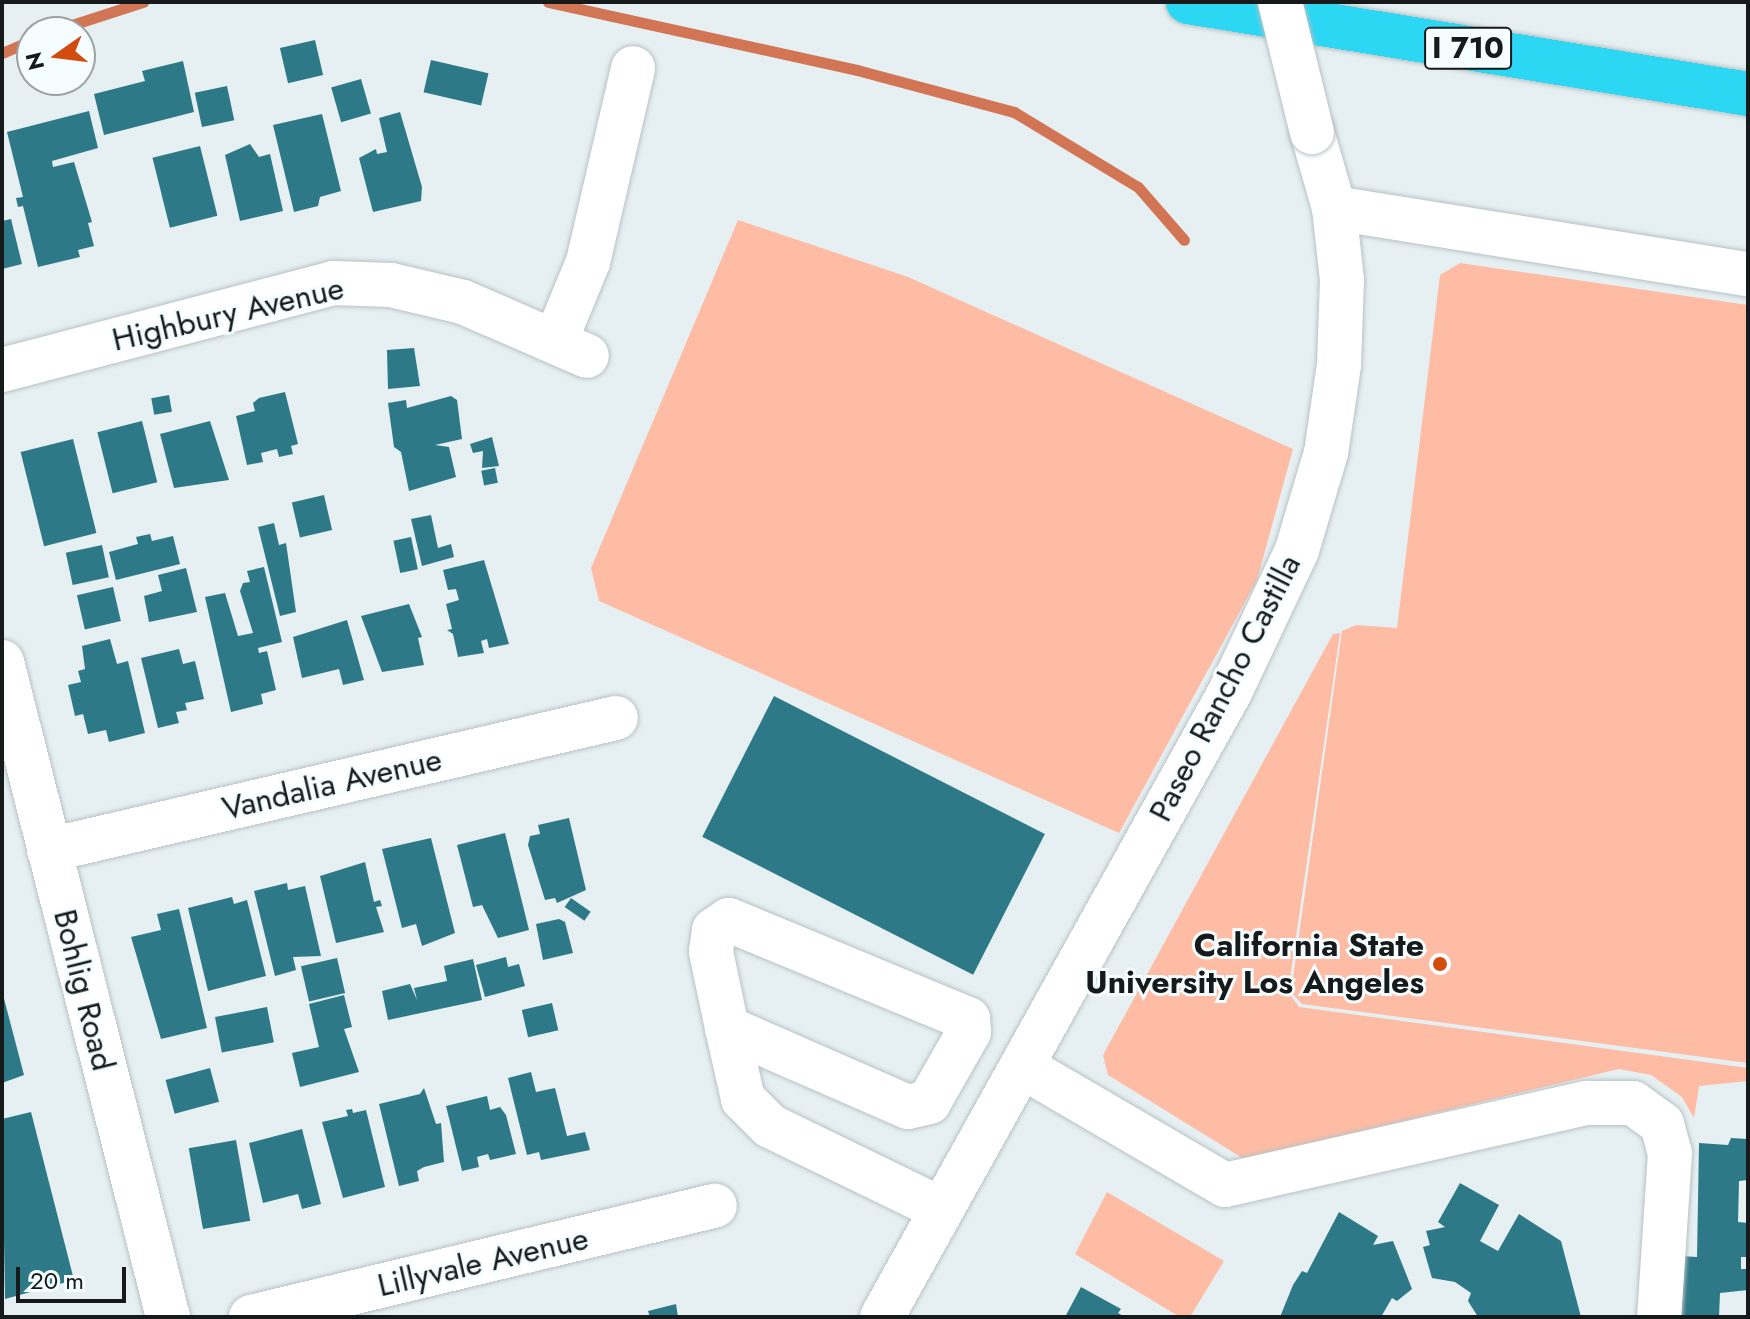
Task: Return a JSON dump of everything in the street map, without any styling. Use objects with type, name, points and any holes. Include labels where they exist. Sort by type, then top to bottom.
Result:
[{"type":"highway","name":"I 710","points":[[1188,2],[1748,94]]},
{"type":"street","name":"Paseo Rancho Castilla","points":[[882,1317],[1230,692],[1297,550],[1326,453],[1339,365],[1342,280],[1334,208],[1280,2]]},
{"type":"street","name":"Highbury Avenue","points":[[2,370],[333,283],[391,285],[463,302],[571,349],[633,68]]},
{"type":"street","points":[[1334,208],[1748,274]]},
{"type":"street","name":"Bohlig Road","points":[[2,662],[168,1317]]},
{"type":"street","name":"Vandalia Avenue","points":[[49,850],[616,718]]},
{"type":"street","points":[[727,1028],[908,1107],[929,1102],[969,1032],[968,1019],[729,920],[714,930],[711,952],[727,1028],[743,1099],[770,1126],[941,1209]]},
{"type":"street","points":[[1023,1067],[1225,1185],[1587,1103],[1633,1103],[1662,1124],[1670,1153],[1659,1317]]},
{"type":"street","name":"Lillyvale Avenue","points":[[251,1317],[715,1206]]},
{"type":"shaded area","points":[[738,220],[908,277],[1293,449],[1257,580],[1119,833],[599,601],[591,568]]},
{"type":"shaded area","points":[[1460,263],[1748,305],[1748,1063],[1302,1004],[1291,992],[1342,631],[1356,625],[1397,628],[1440,275]]},
{"type":"shaded area","points":[[1340,633],[1288,992],[1299,1007],[1748,1068],[1748,1081],[1699,1086],[1694,1118],[1682,1097],[1651,1075],[1619,1069],[1244,1159],[1108,1075],[1103,1055],[1333,634]]},
{"type":"shaded area","points":[[1107,1192],[1224,1261],[1190,1317],[1180,1317],[1075,1254]]},
{"type":"building","points":[[315,40],[323,75],[288,83],[280,48]]},
{"type":"building","points":[[431,60],[488,73],[481,105],[424,92]]},
{"type":"building","points":[[183,61],[194,112],[104,135],[94,96],[145,81],[142,71]]},
{"type":"building","points":[[361,79],[371,114],[341,122],[331,88]]},
{"type":"building","points":[[227,86],[234,120],[202,127],[195,93]]},
{"type":"building","points":[[89,111],[98,148],[52,161],[53,167],[74,162],[92,222],[88,223],[94,246],[78,250],[80,257],[38,267],[23,206],[18,207],[16,198],[23,197],[7,132]]},
{"type":"building","points":[[400,112],[422,187],[421,201],[373,212],[359,158],[376,149],[377,154],[387,152],[379,118]]},
{"type":"building","points":[[322,114],[341,191],[320,197],[318,206],[294,212],[273,125]]},
{"type":"building","points":[[250,144],[259,157],[270,154],[283,211],[240,221],[225,155]]},
{"type":"building","points":[[200,146],[217,216],[170,228],[152,158]]},
{"type":"building","points":[[11,219],[22,264],[2,269],[2,221]]},
{"type":"building","points":[[414,348],[420,386],[388,389],[387,350]]},
{"type":"building","points":[[285,392],[298,444],[291,446],[293,454],[279,457],[277,449],[261,453],[263,462],[247,465],[236,416],[255,411],[253,403],[259,398]]},
{"type":"building","points":[[169,395],[172,412],[154,415],[151,398]]},
{"type":"building","points":[[451,396],[457,400],[462,439],[435,445],[449,447],[456,477],[409,491],[401,452],[394,447],[388,403],[406,400],[407,408]]},
{"type":"building","points":[[142,421],[157,482],[113,493],[97,432]]},
{"type":"building","points":[[210,421],[229,480],[174,488],[160,434]]},
{"type":"building","points":[[492,437],[499,466],[482,468],[483,451],[473,453],[470,444]]},
{"type":"building","points":[[73,439],[96,533],[44,546],[21,452]]},
{"type":"building","points":[[495,468],[498,483],[484,485],[481,471]]},
{"type":"building","points":[[324,495],[332,530],[300,538],[292,502]]},
{"type":"building","points":[[431,515],[438,548],[451,544],[454,557],[422,566],[411,519]]},
{"type":"building","points":[[274,523],[279,545],[286,543],[296,612],[280,616],[258,527]]},
{"type":"building","points":[[150,534],[152,541],[173,536],[180,564],[116,580],[109,552],[138,544],[136,537]]},
{"type":"building","points":[[411,537],[418,569],[400,573],[393,541]]},
{"type":"building","points":[[102,545],[109,577],[73,585],[66,553]]},
{"type":"building","points":[[484,560],[509,644],[489,648],[487,639],[481,641],[484,653],[458,657],[453,634],[447,630],[452,629],[446,604],[459,600],[456,589],[448,590],[443,570]]},
{"type":"building","points":[[264,567],[282,642],[258,648],[259,653],[267,651],[276,690],[261,694],[263,704],[231,712],[205,597],[225,593],[238,636],[253,633],[240,591],[243,583],[250,582],[247,571]]},
{"type":"building","points":[[186,568],[197,612],[149,622],[144,596],[162,591],[158,575]]},
{"type":"building","points":[[113,587],[121,621],[85,629],[77,595]]},
{"type":"building","points":[[409,604],[422,637],[418,638],[424,665],[382,672],[361,616]]},
{"type":"building","points":[[347,620],[364,680],[343,685],[339,669],[302,678],[293,637]]},
{"type":"building","points":[[110,639],[117,664],[128,661],[145,733],[109,742],[106,730],[88,734],[83,714],[75,716],[68,685],[81,682],[78,671],[85,669],[82,646]]},
{"type":"building","points":[[179,649],[183,664],[195,661],[204,699],[185,703],[187,710],[176,712],[179,723],[158,728],[141,658]]},
{"type":"building","points":[[774,696],[1045,834],[973,975],[702,837]]},
{"type":"building","points":[[569,818],[586,890],[557,903],[555,898],[545,900],[528,845],[530,836],[540,834],[538,825]]},
{"type":"building","points":[[505,833],[529,930],[498,938],[482,905],[473,907],[457,845]]},
{"type":"building","points":[[431,838],[455,933],[422,946],[416,924],[402,928],[382,849]]},
{"type":"building","points":[[365,862],[374,902],[380,900],[382,906],[376,907],[384,932],[336,943],[320,876]]},
{"type":"building","points":[[287,883],[288,890],[305,886],[321,956],[293,957],[296,970],[275,976],[254,891]]},
{"type":"building","points":[[232,897],[234,904],[247,900],[266,976],[208,991],[188,908]]},
{"type":"building","points":[[571,898],[591,912],[584,921],[565,907]]},
{"type":"building","points":[[179,909],[207,1028],[161,1039],[131,937],[161,930],[157,914]]},
{"type":"building","points":[[559,919],[565,922],[573,953],[543,960],[536,924]]},
{"type":"building","points":[[506,957],[508,967],[519,964],[525,986],[485,997],[476,965]]},
{"type":"building","points":[[337,958],[345,993],[309,1001],[301,966]]},
{"type":"building","points":[[473,959],[482,1000],[388,1020],[382,991],[410,984],[417,1000],[414,988],[447,981],[444,966]]},
{"type":"building","points":[[2,991],[24,1075],[2,1083]]},
{"type":"building","points":[[344,995],[352,1027],[344,1029],[359,1072],[300,1087],[292,1053],[319,1047],[309,1004]]},
{"type":"building","points":[[552,1003],[558,1030],[528,1037],[522,1010]]},
{"type":"building","points":[[267,1007],[274,1042],[222,1052],[215,1017]]},
{"type":"building","points":[[210,1068],[219,1102],[175,1114],[166,1080]]},
{"type":"building","points":[[531,1072],[536,1092],[555,1088],[567,1136],[585,1132],[590,1150],[541,1160],[539,1152],[527,1155],[508,1078]]},
{"type":"building","points":[[424,1088],[436,1124],[441,1123],[444,1162],[417,1171],[419,1181],[399,1186],[379,1104],[420,1094]]},
{"type":"building","points":[[487,1096],[490,1110],[500,1107],[506,1115],[516,1154],[490,1160],[488,1154],[477,1157],[479,1167],[462,1171],[446,1106]]},
{"type":"building","points":[[352,1109],[353,1113],[366,1110],[385,1187],[343,1198],[322,1122],[348,1116],[346,1110]]},
{"type":"building","points":[[31,1112],[74,1280],[5,1299],[2,1119]]},
{"type":"building","points":[[302,1129],[321,1204],[302,1209],[298,1194],[263,1203],[249,1143]]},
{"type":"building","points":[[1731,1138],[1748,1139],[1748,1180],[1739,1181],[1738,1222],[1748,1223],[1748,1257],[1741,1257],[1741,1269],[1748,1269],[1748,1290],[1720,1293],[1719,1317],[1679,1317],[1681,1256],[1697,1257],[1699,1143],[1728,1145]]},
{"type":"building","points":[[236,1140],[250,1221],[203,1229],[189,1148]]},
{"type":"building","points":[[1460,1183],[1499,1205],[1480,1241],[1498,1251],[1519,1214],[1561,1241],[1581,1317],[1478,1317],[1468,1301],[1471,1293],[1455,1282],[1432,1278],[1423,1247],[1430,1245],[1426,1231],[1445,1227],[1438,1222]]},
{"type":"building","points":[[1339,1212],[1378,1236],[1373,1245],[1393,1241],[1412,1289],[1397,1301],[1392,1298],[1381,1317],[1280,1317],[1293,1285],[1302,1271],[1307,1273]]},
{"type":"building","points":[[1081,1287],[1121,1309],[1118,1313],[1125,1317],[1065,1317]]},
{"type":"building","points":[[676,1304],[678,1317],[650,1317],[648,1311]]},
{"type":"waterway","points":[[96,17],[143,2]]},
{"type":"waterway","points":[[548,2],[857,70],[1014,112],[1138,187],[1184,240]]},
{"type":"waterway","points":[[2,53],[16,47]]},
{"type":"place","name":"California State University Los Angeles","points":[[1440,964]]}]
